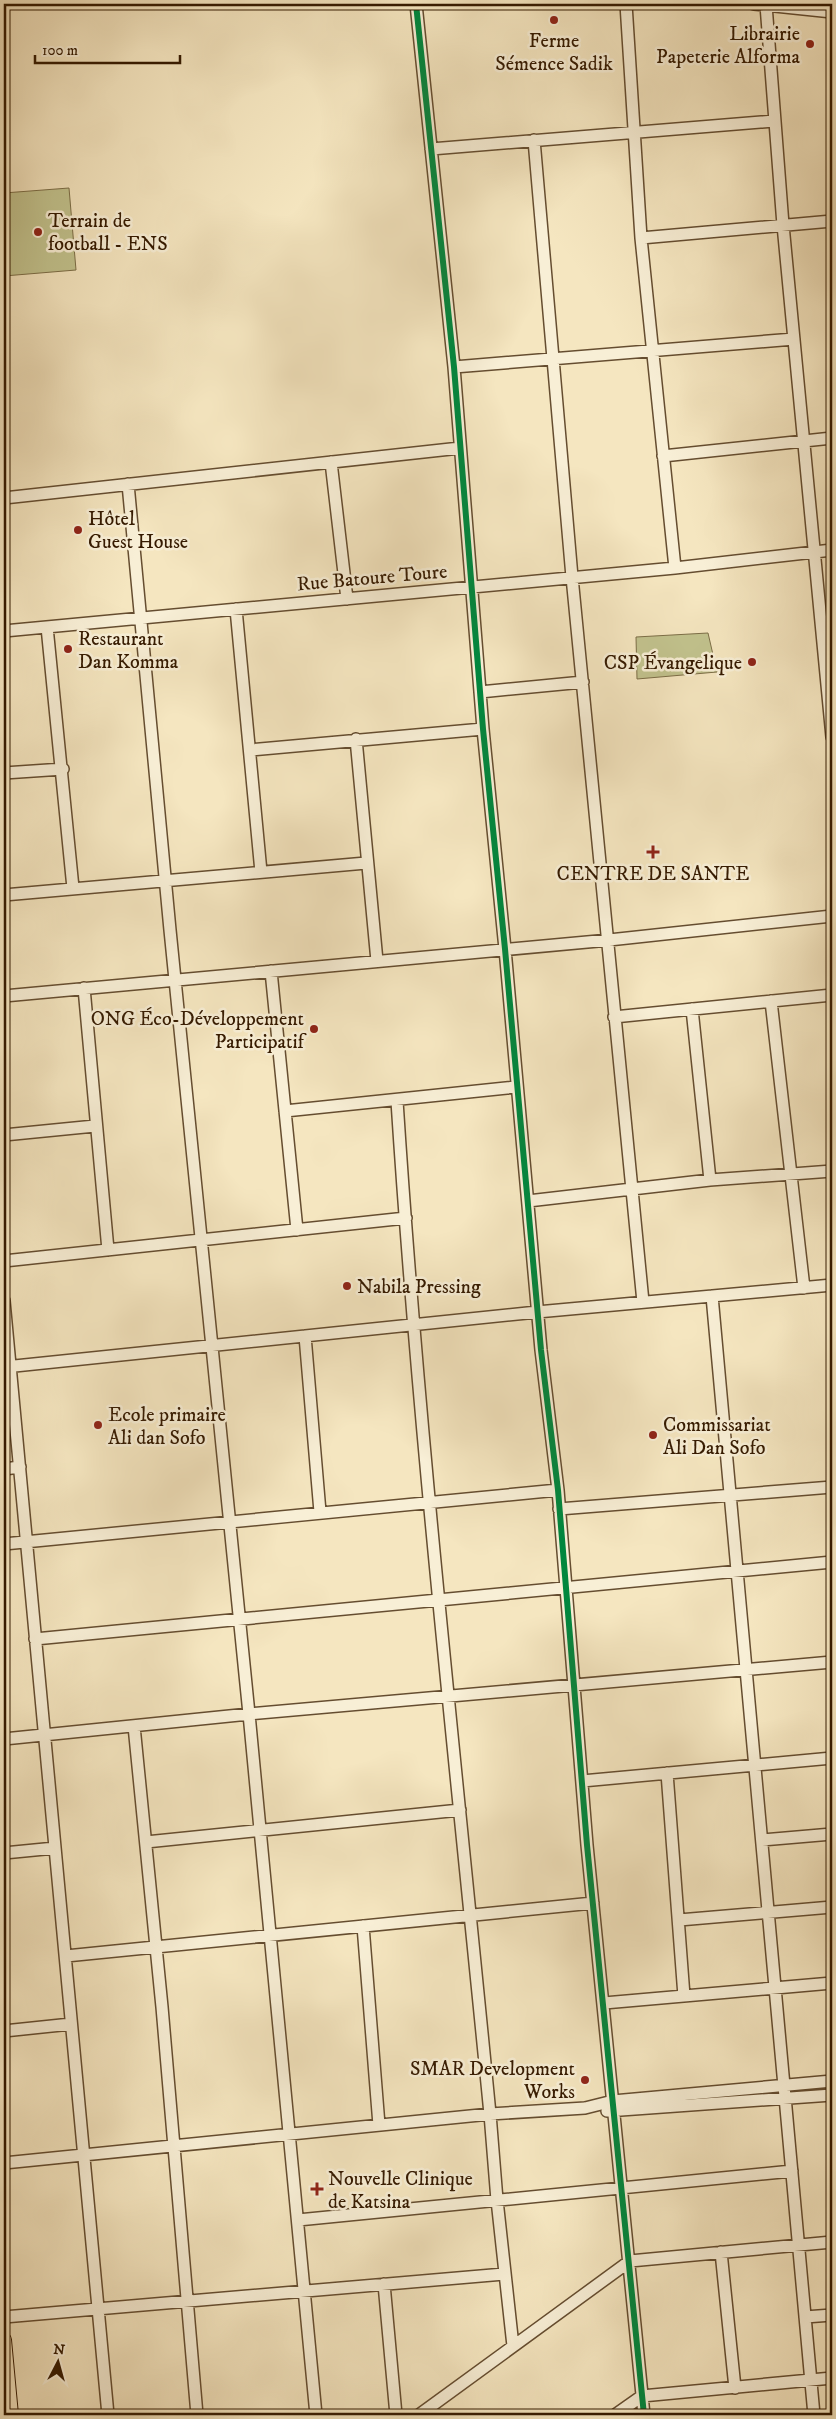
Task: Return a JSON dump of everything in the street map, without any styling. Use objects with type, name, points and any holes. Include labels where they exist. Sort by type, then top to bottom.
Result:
[{"type":"main road","points":[[4,2340],[11,2415]]},
{"type":"street","points":[[416,4],[454,367],[483,729],[505,949],[516,1087],[537,1312],[558,1490],[593,1903],[644,2415]]},
{"type":"street","points":[[626,4],[640,238],[674,568]]},
{"type":"street","points":[[754,4],[832,12]]},
{"type":"street","points":[[766,5],[783,225],[815,552],[828,660],[832,737]]},
{"type":"street","points":[[431,149],[774,121]]},
{"type":"street","points":[[534,140],[572,577],[643,1302]]},
{"type":"street","points":[[640,238],[832,221]]},
{"type":"street","points":[[454,367],[794,339]]},
{"type":"street","points":[[662,456],[832,438]]},
{"type":"street","points":[[4,498],[460,448]]},
{"type":"street","points":[[331,462],[346,599]]},
{"type":"street","points":[[128,484],[316,2415]]},
{"type":"street","name":"Rue Batoure Toure","points":[[4,631],[674,568],[832,550]]},
{"type":"street","points":[[236,609],[261,872]]},
{"type":"street","points":[[48,626],[73,888]]},
{"type":"street","points":[[480,692],[583,682]]},
{"type":"street","points":[[250,750],[483,729]]},
{"type":"street","points":[[356,739],[366,863],[377,961]]},
{"type":"street","points":[[4,773],[63,769]]},
{"type":"street","points":[[4,895],[366,863]]},
{"type":"street","points":[[4,996],[609,940],[832,916]]},
{"type":"street","points":[[271,971],[296,1230]]},
{"type":"street","points":[[84,988],[95,1126],[108,1250]]},
{"type":"street","points":[[614,1017],[832,994]]},
{"type":"street","points":[[771,1001],[804,1288]]},
{"type":"street","points":[[692,1009],[710,1180]]},
{"type":"street","points":[[285,1111],[516,1087]]},
{"type":"street","points":[[397,1100],[413,1325],[490,2114],[496,2200],[513,2346]]},
{"type":"street","points":[[4,1135],[95,1126]]},
{"type":"street","points":[[528,1201],[710,1180],[832,1171]]},
{"type":"street","points":[[4,1261],[406,1218]]},
{"type":"street","points":[[7,1367],[537,1312],[832,1285]]},
{"type":"street","points":[[712,1296],[814,2415]]},
{"type":"street","points":[[4,1301],[7,1367],[20,1467],[108,2415]]},
{"type":"street","points":[[305,1336],[320,1512]]},
{"type":"street","points":[[4,1469],[20,1467]]},
{"type":"street","points":[[559,1509],[832,1487]]},
{"type":"street","points":[[4,1544],[558,1490]]},
{"type":"street","points":[[35,1639],[832,1562]]},
{"type":"street","points":[[4,1739],[249,1714],[832,1662]]},
{"type":"street","points":[[134,1726],[156,1946],[197,2415]]},
{"type":"street","points":[[582,1781],[832,1758]]},
{"type":"street","points":[[667,1773],[684,1996]]},
{"type":"street","points":[[146,1842],[460,1810]]},
{"type":"street","points":[[762,1840],[832,1834]]},
{"type":"street","points":[[4,1853],[55,1848]]},
{"type":"street","points":[[66,1956],[593,1903]]},
{"type":"street","points":[[679,1920],[832,1907]]},
{"type":"street","points":[[363,1926],[379,2125]]},
{"type":"street","points":[[604,2003],[832,1983]]},
{"type":"street","points":[[4,2031],[71,2024]]},
{"type":"street","points":[[613,2107],[832,2081]]},
{"type":"street","points":[[4,2163],[490,2114],[585,2108],[786,2100],[832,2095]]},
{"type":"street","points":[[298,2220],[792,2171]]},
{"type":"street","points":[[419,2415],[630,2261],[832,2242]]},
{"type":"street","points":[[721,2252],[735,2388]]},
{"type":"street","points":[[4,2317],[504,2274]]},
{"type":"street","points":[[384,2284],[396,2415]]},
{"type":"street","points":[[805,2318],[832,2315]]},
{"type":"street","points":[[615,2415],[642,2396],[832,2378]]},
{"type":"green space","name":"Terrain de football - ENS","points":[[69,188],[76,270],[4,276],[4,193]]},
{"type":"green space","points":[[708,633],[717,672],[637,679],[636,637]]},
{"type":"cycle path","points":[[416,4],[454,367],[483,729],[541,1350],[558,1490],[587,1845],[644,2415]]},
{"type":"place","name":"Ferme Sémence Sadik","points":[[554,20]]},
{"type":"place","name":"Librairie Papeterie Alforma","points":[[810,44]]},
{"type":"place","name":"Terrain de football - ENS","points":[[38,232]]},
{"type":"place","name":"Hôtel Guest House","points":[[78,530]]},
{"type":"place","name":"Restaurant Dan Komma","points":[[68,649]]},
{"type":"place","name":"CSP Évangelique","points":[[752,662]]},
{"type":"place","name":"CENTRE DE SANTE","points":[[653,852]]},
{"type":"place","name":"ONG Éco-Développement Participatif","points":[[314,1029]]},
{"type":"place","name":"Nabila Pressing","points":[[347,1286]]},
{"type":"place","name":"Ecole primaire Ali dan Sofo","points":[[98,1425]]},
{"type":"place","name":"Commissariat Ali Dan Sofo","points":[[653,1435]]},
{"type":"place","name":"SMAR Development Works","points":[[585,2080]]},
{"type":"place","name":"Nouvelle Clinique de Katsina","points":[[317,2189]]}]
